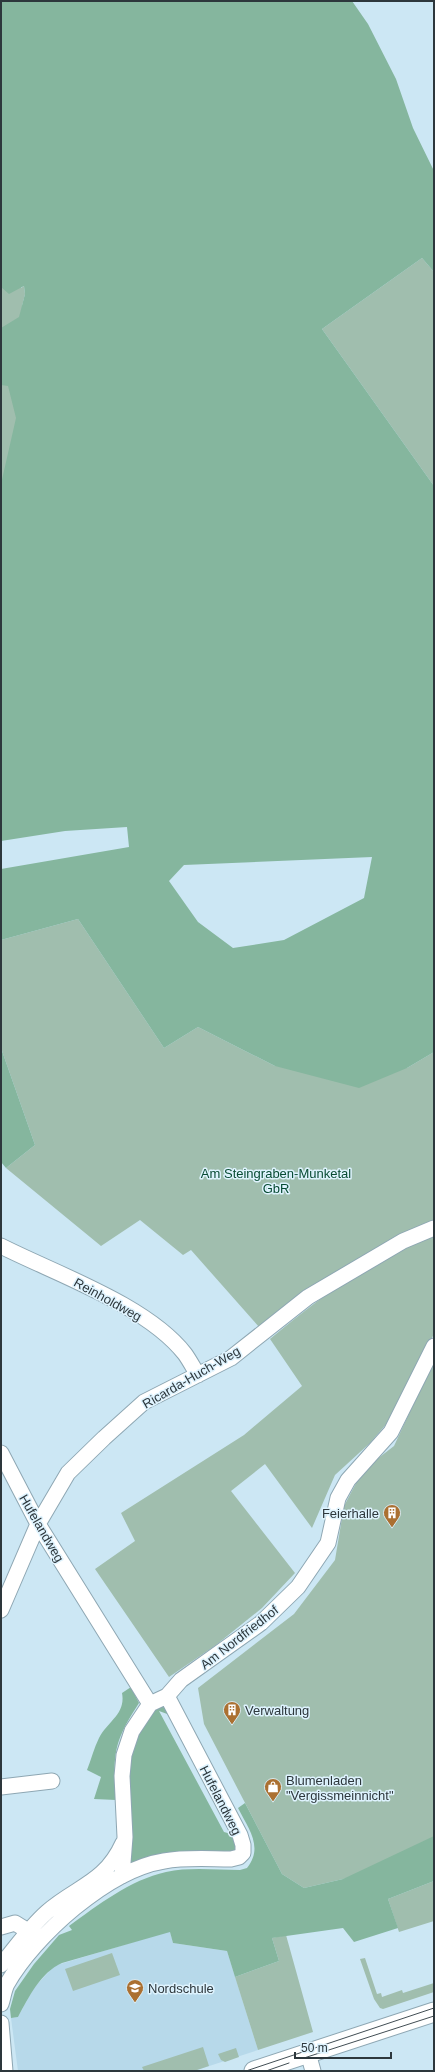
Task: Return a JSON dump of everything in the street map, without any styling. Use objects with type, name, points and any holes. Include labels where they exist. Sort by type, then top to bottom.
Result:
[{"type":"street","name":"Ricarda-Huch-Weg","points":[[1,1610],[38,1524],[68,1473],[144,1402],[231,1358],[308,1297],[403,1240],[434,1228]]},
{"type":"street","name":"Reinholdweg","points":[[1,1246],[88,1287],[143,1317],[167,1336],[185,1354],[198,1375]]},
{"type":"street","name":"Am Nordfriedhof","points":[[167,1696],[181,1680],[261,1623],[298,1587],[328,1543],[338,1498],[348,1480],[391,1432],[434,1346]]},
{"type":"street","name":"Hufelandweg","points":[[1,1453],[38,1524],[150,1704]]},
{"type":"street","points":[[122,1876],[125,1837],[122,1776],[124,1755],[132,1731],[150,1704],[167,1696]]},
{"type":"street","name":"Hufelandweg","points":[[1,2004],[7,1985],[25,1958],[46,1934],[84,1900],[122,1876],[146,1866],[164,1861],[231,1859],[239,1857],[244,1849],[240,1835],[167,1696]]},
{"type":"street","points":[[1,1787],[52,1781]]},
{"type":"street","points":[[1,1965],[28,1931],[48,1911],[98,1878],[116,1858],[125,1837]]},
{"type":"street","points":[[1,1926],[15,1923],[28,1931]]},
{"type":"street","points":[[254,2071],[311,2062],[434,2012]]},
{"type":"street","points":[[1,2023],[2,2053],[5,2071]]},
{"type":"shaded area","name":"Nordschule","points":[[170,1931],[173,1943],[227,1951],[258,2050],[194,2071],[18,2071],[11,2018],[18,2017],[33,1989],[54,1966]]},
{"type":"green space","points":[[1,1],[352,1],[368,24],[396,79],[413,128],[434,171],[434,272],[422,258],[322,329],[434,486],[434,1052],[407,1068],[359,1088],[275,1066],[198,1027],[164,1048],[78,919],[1,940],[1,869],[129,847],[127,827],[65,831],[1,841],[1,484],[16,418],[8,386],[1,385],[1,328],[19,317],[25,294],[24,286],[9,294],[1,287]],"holes":[[[372,857],[364,898],[284,940],[233,948],[198,922],[169,881],[184,865]]]},
{"type":"green space","points":[[1,63],[21,288],[24,286],[25,294],[22,306],[40,510],[1,558]]},
{"type":"green space","points":[[422,258],[434,272],[434,486],[322,329]]},
{"type":"green space","name":"Am Steingraben-Munketal GbR","points":[[78,919],[164,1048],[198,1027],[275,1066],[407,1068],[434,1052],[434,1222],[259,1327],[191,1250],[183,1255],[140,1220],[101,1246],[6,1168],[35,1145],[1,1048],[1,940]]},
{"type":"green space","points":[[1,1048],[35,1145],[6,1168],[1,1162]]},
{"type":"green space","points":[[434,1236],[434,1334],[388,1422],[370,1443],[335,1475],[312,1528],[265,1464],[231,1491],[295,1573],[262,1608],[216,1645],[169,1677],[95,1569],[135,1541],[121,1513],[244,1435],[302,1386],[270,1339],[308,1308],[368,1267],[411,1245]]},
{"type":"green space","points":[[434,1360],[434,1869],[343,1879],[304,1888],[282,1874],[204,1724],[198,1688],[294,1614],[335,1560],[344,1506],[363,1470],[394,1446]]},
{"type":"green space","points":[[131,1687],[139,1703],[124,1729],[117,1749],[115,1760],[116,1800],[94,1799],[101,1777],[87,1770],[99,1738],[119,1712],[123,1700],[122,1693]]},
{"type":"green space","points":[[162,1705],[170,1715],[159,1711],[224,1832],[238,1836],[238,1846],[233,1854],[131,1865],[129,1862],[127,1770],[134,1744],[147,1718],[155,1708]]},
{"type":"green space","points":[[245,1803],[282,1874],[304,1888],[343,1879],[434,1836],[434,1881],[388,1899],[398,1928],[354,1942],[343,1928],[272,1938],[279,1961],[235,1977],[227,1951],[173,1943],[170,1932],[62,1963],[54,1967],[41,1979],[18,2017],[11,2018],[10,2009],[15,1991],[34,1964],[59,1935],[72,1930],[69,1926],[115,1894],[140,1881],[175,1870],[240,1870],[247,1868],[252,1860],[254,1845],[250,1830],[238,1808]]},
{"type":"green space","points":[[434,1881],[434,1921],[399,1932],[388,1899]]},
{"type":"green space","points":[[286,1935],[313,2032],[258,2050],[235,1977],[279,1961],[272,1938]]},
{"type":"green space","points":[[112,1953],[120,1975],[73,1991],[65,1969]]},
{"type":"green space","points":[[365,1958],[377,1994],[381,1993],[382,1997],[402,1990],[403,1993],[434,1983],[434,1992],[383,2009],[380,2008],[374,1999],[360,1959]]},
{"type":"green space","points":[[203,2047],[209,2066],[194,2071],[144,2071],[142,2067]]},
{"type":"green space","points":[[236,2048],[239,2057],[225,2062],[221,2060],[218,2054]]},
{"type":"tram line","points":[[246,2071],[434,2008]]},
{"type":"tram line","points":[[304,2058],[434,2016]]},
{"type":"tram line","points":[[266,2071],[289,2063]]},
{"type":"place","name":"Feierhalle","points":[[392,1528]]},
{"type":"place","name":"Verwaltung","points":[[232,1725]]},
{"type":"place","name":"Blumenladen \"Vergissmeinnicht\"","points":[[273,1802]]},
{"type":"place","name":"Nordschule","points":[[135,2003]]}]
